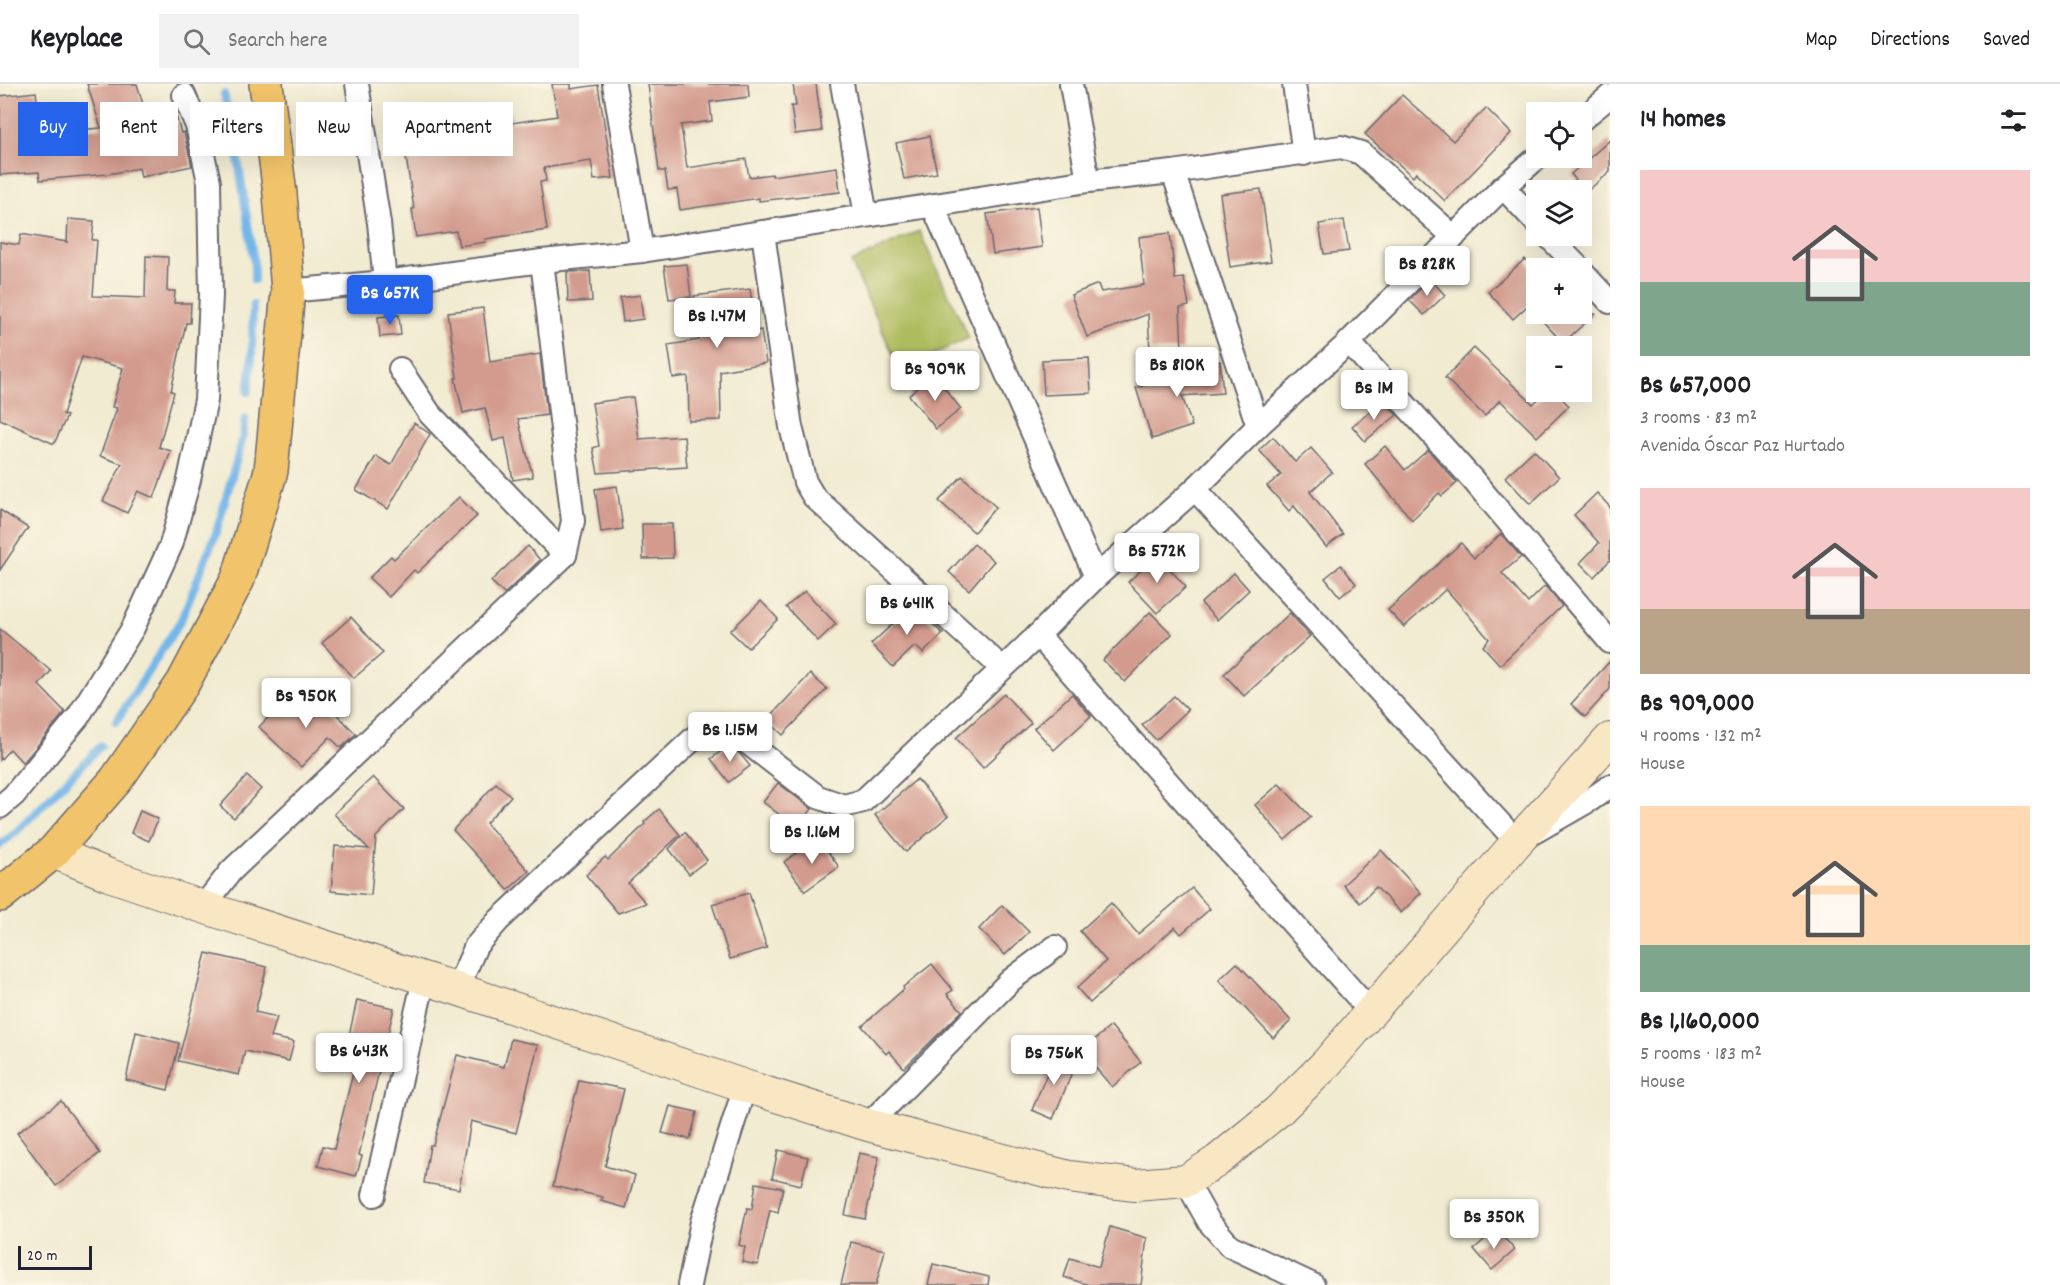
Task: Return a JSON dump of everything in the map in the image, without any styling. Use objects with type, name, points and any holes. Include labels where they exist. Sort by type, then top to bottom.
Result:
[{"type":"main road","points":[[0,895],[53,852],[116,780],[183,683],[238,579],[271,471],[288,291],[280,195],[266,84]]},
{"type":"street","points":[[357,84],[386,282]]},
{"type":"street","points":[[614,84],[642,251]]},
{"type":"street","points":[[842,84],[866,215]]},
{"type":"street","points":[[1071,84],[1088,181]]},
{"type":"street","points":[[1294,84],[1304,154]]},
{"type":"street","points":[[0,807],[14,795],[78,717],[132,628],[171,545],[189,480],[206,400],[211,295],[209,183],[197,126],[184,95]]},
{"type":"street","points":[[1592,111],[1610,96]]},
{"type":"street","points":[[288,291],[386,282],[542,261],[642,251],[1088,181],[1173,172],[1341,147],[1361,153],[1454,237]]},
{"type":"street","points":[[458,989],[476,946],[499,920],[694,738],[708,728],[727,727],[818,797],[844,806],[863,801],[1096,577],[1195,489],[1258,426],[1349,342],[1503,187],[1526,167]]},
{"type":"street","points":[[1173,172],[1258,426]]},
{"type":"street","points":[[1503,187],[1526,211]]},
{"type":"street","points":[[933,206],[1096,577]]},
{"type":"street","points":[[763,233],[791,427],[805,482],[814,497],[1002,668]]},
{"type":"street","points":[[1557,246],[1569,258]]},
{"type":"street","points":[[203,907],[231,871],[565,555],[573,521],[542,261]]},
{"type":"street","points":[[1592,283],[1610,302]]},
{"type":"street","points":[[1349,342],[1473,480],[1610,642]]},
{"type":"street","points":[[400,369],[430,414],[565,555]]},
{"type":"street","points":[[1195,489],[1517,842]]},
{"type":"street","points":[[1038,635],[1370,1011]]},
{"type":"street","points":[[53,852],[109,875],[203,907],[868,1125],[1069,1177],[1135,1185],[1186,1181],[1217,1161],[1278,1111],[1325,1065],[1517,842],[1610,739]]},
{"type":"street","points":[[1517,842],[1610,786]]},
{"type":"street","points":[[868,1125],[1011,980],[1055,947]]},
{"type":"street","points":[[375,1196],[424,979]]},
{"type":"street","points":[[689,1285],[702,1222],[745,1086]]},
{"type":"street","points":[[1186,1181],[1209,1222],[1230,1246],[1313,1285]]},
{"type":"green space","points":[[919,231],[969,338],[900,370],[851,262]]},
{"type":"building","points":[[87,84],[137,84],[142,102],[100,102],[100,125]]},
{"type":"building","points":[[552,84],[571,84],[571,89],[598,85],[613,178],[594,180],[591,161],[544,168],[546,181],[540,182],[547,230],[485,239],[486,242],[459,246],[456,231],[416,237],[406,156],[513,156],[513,123],[557,116]]},
{"type":"building","points":[[648,84],[748,84],[749,97],[710,102],[712,121],[681,125],[687,168],[746,159],[749,177],[837,167],[840,192],[759,201],[759,198],[680,210],[677,189],[668,190],[665,171],[659,171]]},
{"type":"building","points":[[793,84],[816,84],[822,131],[795,134],[791,106],[796,106]]},
{"type":"building","points":[[36,92],[37,102],[18,102],[18,156],[88,156],[88,129],[100,128],[100,156],[178,156],[178,122],[181,133],[184,132],[192,166],[141,177],[139,168],[108,174],[40,180],[39,172],[0,175],[0,96]]},
{"type":"building","points":[[1402,95],[1453,141],[1486,108],[1511,133],[1445,201],[1416,173],[1413,177],[1365,134]]},
{"type":"building","points":[[929,136],[937,173],[904,179],[896,143]]},
{"type":"building","points":[[1610,140],[1610,172],[1592,187],[1592,180],[1576,180],[1571,174],[1578,168],[1592,168],[1592,156]]},
{"type":"building","points":[[1261,189],[1271,261],[1230,267],[1220,194]]},
{"type":"building","points":[[1037,207],[1042,247],[993,254],[987,214]]},
{"type":"building","points":[[68,219],[94,221],[92,240],[97,240],[93,296],[145,298],[146,256],[168,257],[167,291],[175,291],[174,303],[191,303],[190,323],[186,323],[171,391],[174,392],[159,447],[171,451],[154,498],[138,491],[127,513],[103,501],[122,464],[100,456],[117,408],[112,407],[123,368],[82,357],[63,414],[67,416],[54,444],[0,419],[0,242],[19,245],[21,234],[67,242]]},
{"type":"building","points":[[1344,220],[1349,251],[1324,254],[1319,224]]},
{"type":"building","points":[[1170,233],[1175,279],[1184,278],[1189,306],[1180,308],[1182,350],[1150,351],[1148,314],[1087,337],[1071,295],[1098,284],[1101,292],[1144,285],[1139,237]]},
{"type":"building","points":[[1525,259],[1526,307],[1513,319],[1488,292]]},
{"type":"building","points":[[687,264],[691,297],[669,299],[664,266]]},
{"type":"building","points":[[590,271],[592,301],[568,302],[567,272]]},
{"type":"building","points":[[1430,279],[1445,295],[1424,315],[1409,300]]},
{"type":"building","points":[[750,289],[756,331],[761,330],[766,363],[720,371],[721,420],[689,421],[688,376],[673,378],[668,345],[699,340],[694,296]]},
{"type":"building","points":[[640,295],[643,319],[623,322],[620,298]]},
{"type":"building","points":[[483,308],[490,362],[540,354],[547,415],[518,419],[533,477],[513,480],[505,438],[493,441],[485,408],[463,413],[455,378],[457,378],[448,312]]},
{"type":"building","points":[[399,315],[401,335],[380,337],[378,317]]},
{"type":"building","points":[[1545,324],[1584,324],[1571,336],[1556,336]]},
{"type":"building","points":[[1474,348],[1526,397],[1526,402],[1533,404],[1535,402],[1565,402],[1569,406],[1537,437],[1500,400],[1485,416],[1445,378]]},
{"type":"building","points":[[1089,358],[1091,393],[1044,395],[1042,360]]},
{"type":"building","points":[[1220,361],[1223,393],[1182,396],[1192,426],[1152,439],[1136,388]]},
{"type":"building","points":[[934,375],[961,409],[936,429],[909,395]]},
{"type":"building","points":[[633,397],[639,439],[684,436],[687,467],[598,473],[593,448],[599,446],[592,403]]},
{"type":"building","points":[[1384,401],[1397,415],[1365,441],[1352,426]]},
{"type":"building","points":[[414,423],[430,434],[388,509],[356,490],[376,456],[391,465]]},
{"type":"building","points":[[1273,437],[1295,462],[1311,448],[1332,472],[1310,492],[1343,534],[1326,547],[1294,506],[1289,511],[1267,486],[1281,475],[1259,450]]},
{"type":"building","points":[[1385,446],[1405,470],[1428,450],[1457,483],[1442,496],[1439,493],[1412,520],[1365,464]]},
{"type":"building","points":[[1534,450],[1559,477],[1530,504],[1505,477]]},
{"type":"building","points":[[962,476],[996,507],[974,532],[939,501]]},
{"type":"building","points":[[617,486],[623,529],[601,532],[595,489]]},
{"type":"building","points":[[1597,493],[1610,507],[1610,560],[1594,577],[1580,563],[1599,543],[1574,515]]},
{"type":"building","points":[[459,497],[477,516],[417,573],[414,570],[389,597],[369,578],[391,556],[394,559]]},
{"type":"building","points":[[0,510],[28,528],[0,570]]},
{"type":"building","points":[[642,524],[672,524],[673,558],[643,559]]},
{"type":"building","points":[[1501,534],[1521,557],[1502,573],[1528,603],[1545,586],[1562,606],[1500,665],[1483,646],[1489,639],[1446,589],[1404,627],[1388,610],[1461,543],[1474,558]]},
{"type":"building","points":[[974,544],[994,561],[969,590],[949,572]]},
{"type":"building","points":[[528,546],[540,560],[504,594],[491,581]]},
{"type":"building","points":[[1157,555],[1186,587],[1157,613],[1128,582]]},
{"type":"building","points":[[1341,565],[1356,584],[1340,597],[1325,578]]},
{"type":"building","points":[[1234,573],[1249,590],[1217,620],[1201,603]]},
{"type":"building","points":[[805,591],[836,624],[818,641],[786,607]]},
{"type":"building","points":[[761,601],[778,619],[748,648],[730,631]]},
{"type":"building","points":[[913,605],[943,634],[923,653],[915,646],[893,667],[871,644]]},
{"type":"building","points":[[1150,612],[1172,634],[1125,682],[1103,660]]},
{"type":"building","points":[[1290,613],[1310,636],[1244,696],[1224,674]]},
{"type":"building","points":[[351,617],[383,653],[354,678],[322,643]]},
{"type":"building","points":[[0,629],[51,671],[39,685],[65,712],[23,763],[10,749],[0,760]]},
{"type":"building","points":[[1610,661],[1610,689],[1585,717],[1571,704]]},
{"type":"building","points":[[810,674],[827,689],[783,735],[767,720]]},
{"type":"building","points":[[315,692],[356,734],[341,748],[330,737],[301,767],[259,727],[280,705],[291,715]]},
{"type":"building","points":[[1004,694],[1031,723],[983,768],[956,738]]},
{"type":"building","points":[[1072,694],[1091,716],[1054,750],[1034,728]]},
{"type":"building","points":[[1174,696],[1188,710],[1156,740],[1142,725]]},
{"type":"building","points":[[729,745],[750,766],[729,782],[711,759]]},
{"type":"building","points":[[247,776],[261,789],[234,818],[220,806]]},
{"type":"building","points":[[373,777],[404,809],[376,837],[371,895],[331,891],[335,846],[369,849],[334,814]]},
{"type":"building","points":[[917,779],[948,816],[906,852],[875,815]]},
{"type":"building","points":[[496,783],[511,796],[486,823],[529,871],[508,890],[453,830]]},
{"type":"building","points":[[778,783],[812,809],[797,828],[763,802]]},
{"type":"building","points":[[1279,784],[1311,817],[1285,840],[1255,805]]},
{"type":"building","points":[[659,809],[680,835],[628,883],[646,903],[618,913],[586,875],[605,857],[608,860]]},
{"type":"building","points":[[140,811],[158,819],[149,841],[131,833]]},
{"type":"building","points":[[685,832],[707,860],[689,874],[669,849]]},
{"type":"building","points":[[818,838],[839,867],[805,891],[784,862]]},
{"type":"building","points":[[1381,850],[1421,893],[1401,913],[1376,887],[1360,903],[1343,885]]},
{"type":"building","points":[[1192,888],[1210,909],[1181,934],[1175,927],[1090,1003],[1077,988],[1106,961],[1080,931],[1111,903],[1138,934]]},
{"type":"building","points":[[749,893],[767,948],[730,959],[712,904]]},
{"type":"building","points":[[1002,905],[1029,932],[1005,955],[979,929]]},
{"type":"building","points":[[206,953],[267,967],[255,1012],[277,1017],[271,1037],[294,1042],[289,1061],[245,1051],[239,1075],[178,1061]]},
{"type":"building","points":[[1237,963],[1291,1021],[1273,1038],[1219,980]]},
{"type":"building","points":[[932,964],[953,990],[947,994],[962,1011],[904,1068],[889,1051],[886,1054],[862,1026],[904,989],[903,987]]},
{"type":"building","points":[[357,1000],[394,1008],[356,1176],[318,1166],[323,1146],[334,1149],[354,1069],[342,1067]]},
{"type":"building","points":[[1111,1026],[1141,1062],[1112,1087],[1081,1051]]},
{"type":"building","points":[[136,1032],[179,1043],[168,1090],[126,1080]]},
{"type":"building","points":[[511,1039],[538,1045],[516,1133],[471,1121],[459,1189],[424,1183],[430,1145],[433,1145],[457,1055],[504,1067]]},
{"type":"building","points":[[1055,1054],[1076,1063],[1053,1119],[1032,1110]]},
{"type":"building","points":[[579,1080],[624,1089],[605,1166],[635,1175],[626,1208],[601,1201],[603,1197],[553,1186]]},
{"type":"building","points":[[61,1101],[100,1153],[56,1186],[17,1133]]},
{"type":"building","points":[[670,1106],[697,1112],[690,1139],[662,1133]]},
{"type":"building","points":[[778,1150],[808,1157],[801,1185],[772,1178]]},
{"type":"building","points":[[859,1153],[879,1157],[865,1219],[845,1215]]},
{"type":"building","points":[[756,1183],[783,1188],[778,1212],[770,1210],[758,1265],[742,1262],[745,1247],[739,1245],[747,1208],[752,1209]]},
{"type":"building","points":[[1110,1227],[1147,1238],[1141,1285],[1089,1285],[1064,1277],[1070,1258],[1099,1267]]},
{"type":"building","points":[[1496,1229],[1515,1250],[1492,1270],[1474,1249]]},
{"type":"building","points":[[851,1242],[885,1250],[876,1285],[841,1285]]},
{"type":"building","points":[[933,1264],[989,1277],[988,1285],[928,1285]]},
{"type":"waterway","points":[[224,94],[226,102]]},
{"type":"waterway","points":[[238,159],[254,263],[254,280]]},
{"type":"waterway","points":[[248,392],[252,359],[253,305]]},
{"type":"waterway","points":[[116,722],[181,620],[216,533],[243,437],[245,418]]},
{"type":"waterway","points":[[0,845],[15,833],[101,746]]}]
